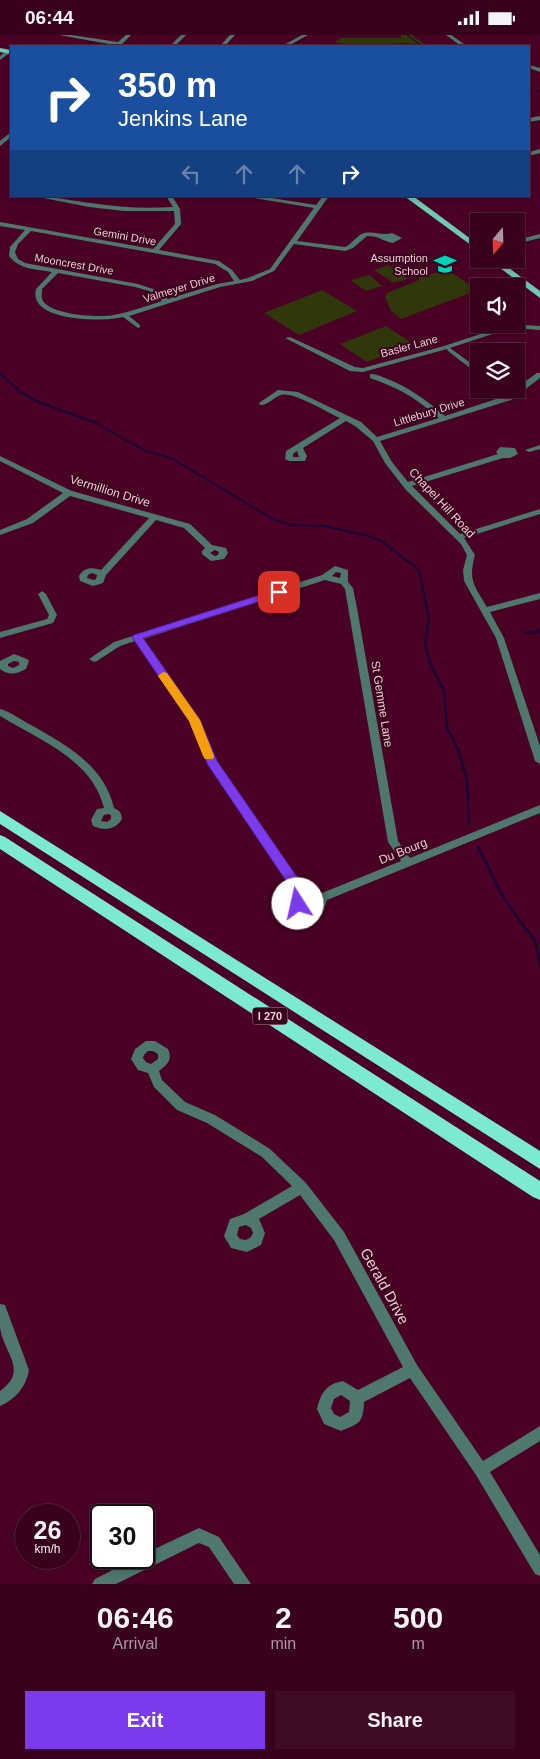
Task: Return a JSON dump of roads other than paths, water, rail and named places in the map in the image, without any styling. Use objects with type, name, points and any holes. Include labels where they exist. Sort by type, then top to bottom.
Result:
[{"type":"highway","name":"I 270","points":[[0,817],[540,1161]]},
{"type":"highway","name":"I 270","points":[[0,841],[540,1191]]},
{"type":"main road","points":[[0,50],[10,52]]},
{"type":"main road","points":[[409,197],[470,242]]},
{"type":"main road","points":[[504,268],[540,295]]},
{"type":"street","points":[[61,35],[118,45],[129,35]]},
{"type":"street","points":[[173,45],[184,35]]},
{"type":"street","points":[[223,45],[233,35]]},
{"type":"street","points":[[288,45],[306,35]]},
{"type":"street","points":[[448,35],[463,45]]},
{"type":"street","points":[[0,57],[10,52]]},
{"type":"street","points":[[0,144],[10,135]]},
{"type":"street","points":[[42,197],[129,211],[148,212],[177,209]]},
{"type":"street","points":[[155,251],[178,225],[177,209],[170,197]]},
{"type":"street","points":[[252,197],[318,207]]},
{"type":"street","name":"Valmeyer Drive","points":[[57,271],[39,289],[38,299],[49,309],[91,318],[108,318],[124,315],[219,285],[259,277],[272,270],[325,197]]},
{"type":"street","name":"Gemini Drive","points":[[0,224],[217,263],[230,271],[239,282]]},
{"type":"street","name":"Mooncrest Drive","points":[[30,229],[12,247],[10,252],[11,257],[23,265],[136,285],[151,291],[166,301]]},
{"type":"street","points":[[293,242],[345,249],[352,247],[360,237],[375,235],[386,237]]},
{"type":"street","points":[[525,240],[540,236]]},
{"type":"street","points":[[124,315],[138,326]]},
{"type":"street","name":"Basler Lane","points":[[288,338],[354,369],[363,370],[446,347],[511,326],[540,328]]},
{"type":"street","points":[[450,350],[470,366]]},
{"type":"street","name":"Littlebury Drive","points":[[525,387],[540,375]]},
{"type":"street","points":[[372,376],[400,386],[420,398],[445,419]]},
{"type":"street","name":"Chapel Hill Road","points":[[263,403],[284,391],[305,397],[358,424],[376,440],[389,463],[407,485],[458,537],[471,555],[467,570],[468,581],[500,638],[540,761]]},
{"type":"street","name":"Littlebury Drive","points":[[376,440],[508,398]]},
{"type":"street","points":[[299,448],[346,418]]},
{"type":"street","points":[[529,450],[540,447]]},
{"type":"street","points":[[407,485],[503,455]]},
{"type":"street","name":"Vermillion Drive","points":[[0,458],[69,493],[187,526],[210,548]]},
{"type":"street","points":[[0,533],[30,521],[69,493]]},
{"type":"street","points":[[458,537],[540,511]]},
{"type":"street","points":[[102,574],[154,517]]},
{"type":"street","name":"St Gemme Lane","points":[[137,637],[325,577],[335,569],[341,569],[345,575],[344,582],[349,588],[353,608],[393,842],[407,862]]},
{"type":"street","points":[[0,635],[50,621],[53,615],[52,610],[42,594]]},
{"type":"street","points":[[484,610],[540,596]]},
{"type":"street","points":[[94,659],[116,644],[137,637],[194,720],[212,762],[301,893],[309,897],[324,897]]},
{"type":"street","points":[[0,712],[77,758],[98,781],[109,810]]},
{"type":"street","name":"Du Bourg","points":[[301,893],[298,904],[300,910],[305,913],[318,912],[324,897],[540,809]]},
{"type":"street","name":"Gerald Drive","points":[[152,1069],[158,1083],[181,1107],[211,1119],[266,1153],[302,1187],[339,1236],[412,1370],[481,1470],[540,1569]]},
{"type":"street","points":[[247,1219],[302,1187]]},
{"type":"street","points":[[0,1310],[22,1370],[15,1388],[0,1399]]},
{"type":"street","points":[[357,1398],[412,1370]]},
{"type":"street","points":[[481,1470],[540,1433]]},
{"type":"street","points":[[100,1584],[198,1535],[214,1543],[243,1584]]},
{"type":"waterway","points":[[407,35],[421,45]]},
{"type":"waterway","points":[[530,86],[540,93]]},
{"type":"waterway","points":[[0,373],[20,392],[41,403],[94,422],[146,451],[171,458],[273,519],[291,525],[325,526],[369,536],[383,542],[419,570],[426,602]]},
{"type":"waterway","points":[[425,601],[429,619],[425,643],[429,661],[444,691],[447,727],[458,750],[467,780],[469,824]]},
{"type":"waterway","points":[[525,633],[540,631]]},
{"type":"waterway","points":[[478,847],[504,899],[535,941],[540,965]]},
{"type":"place","name":"Assumption School","points":[[445,264]]}]
